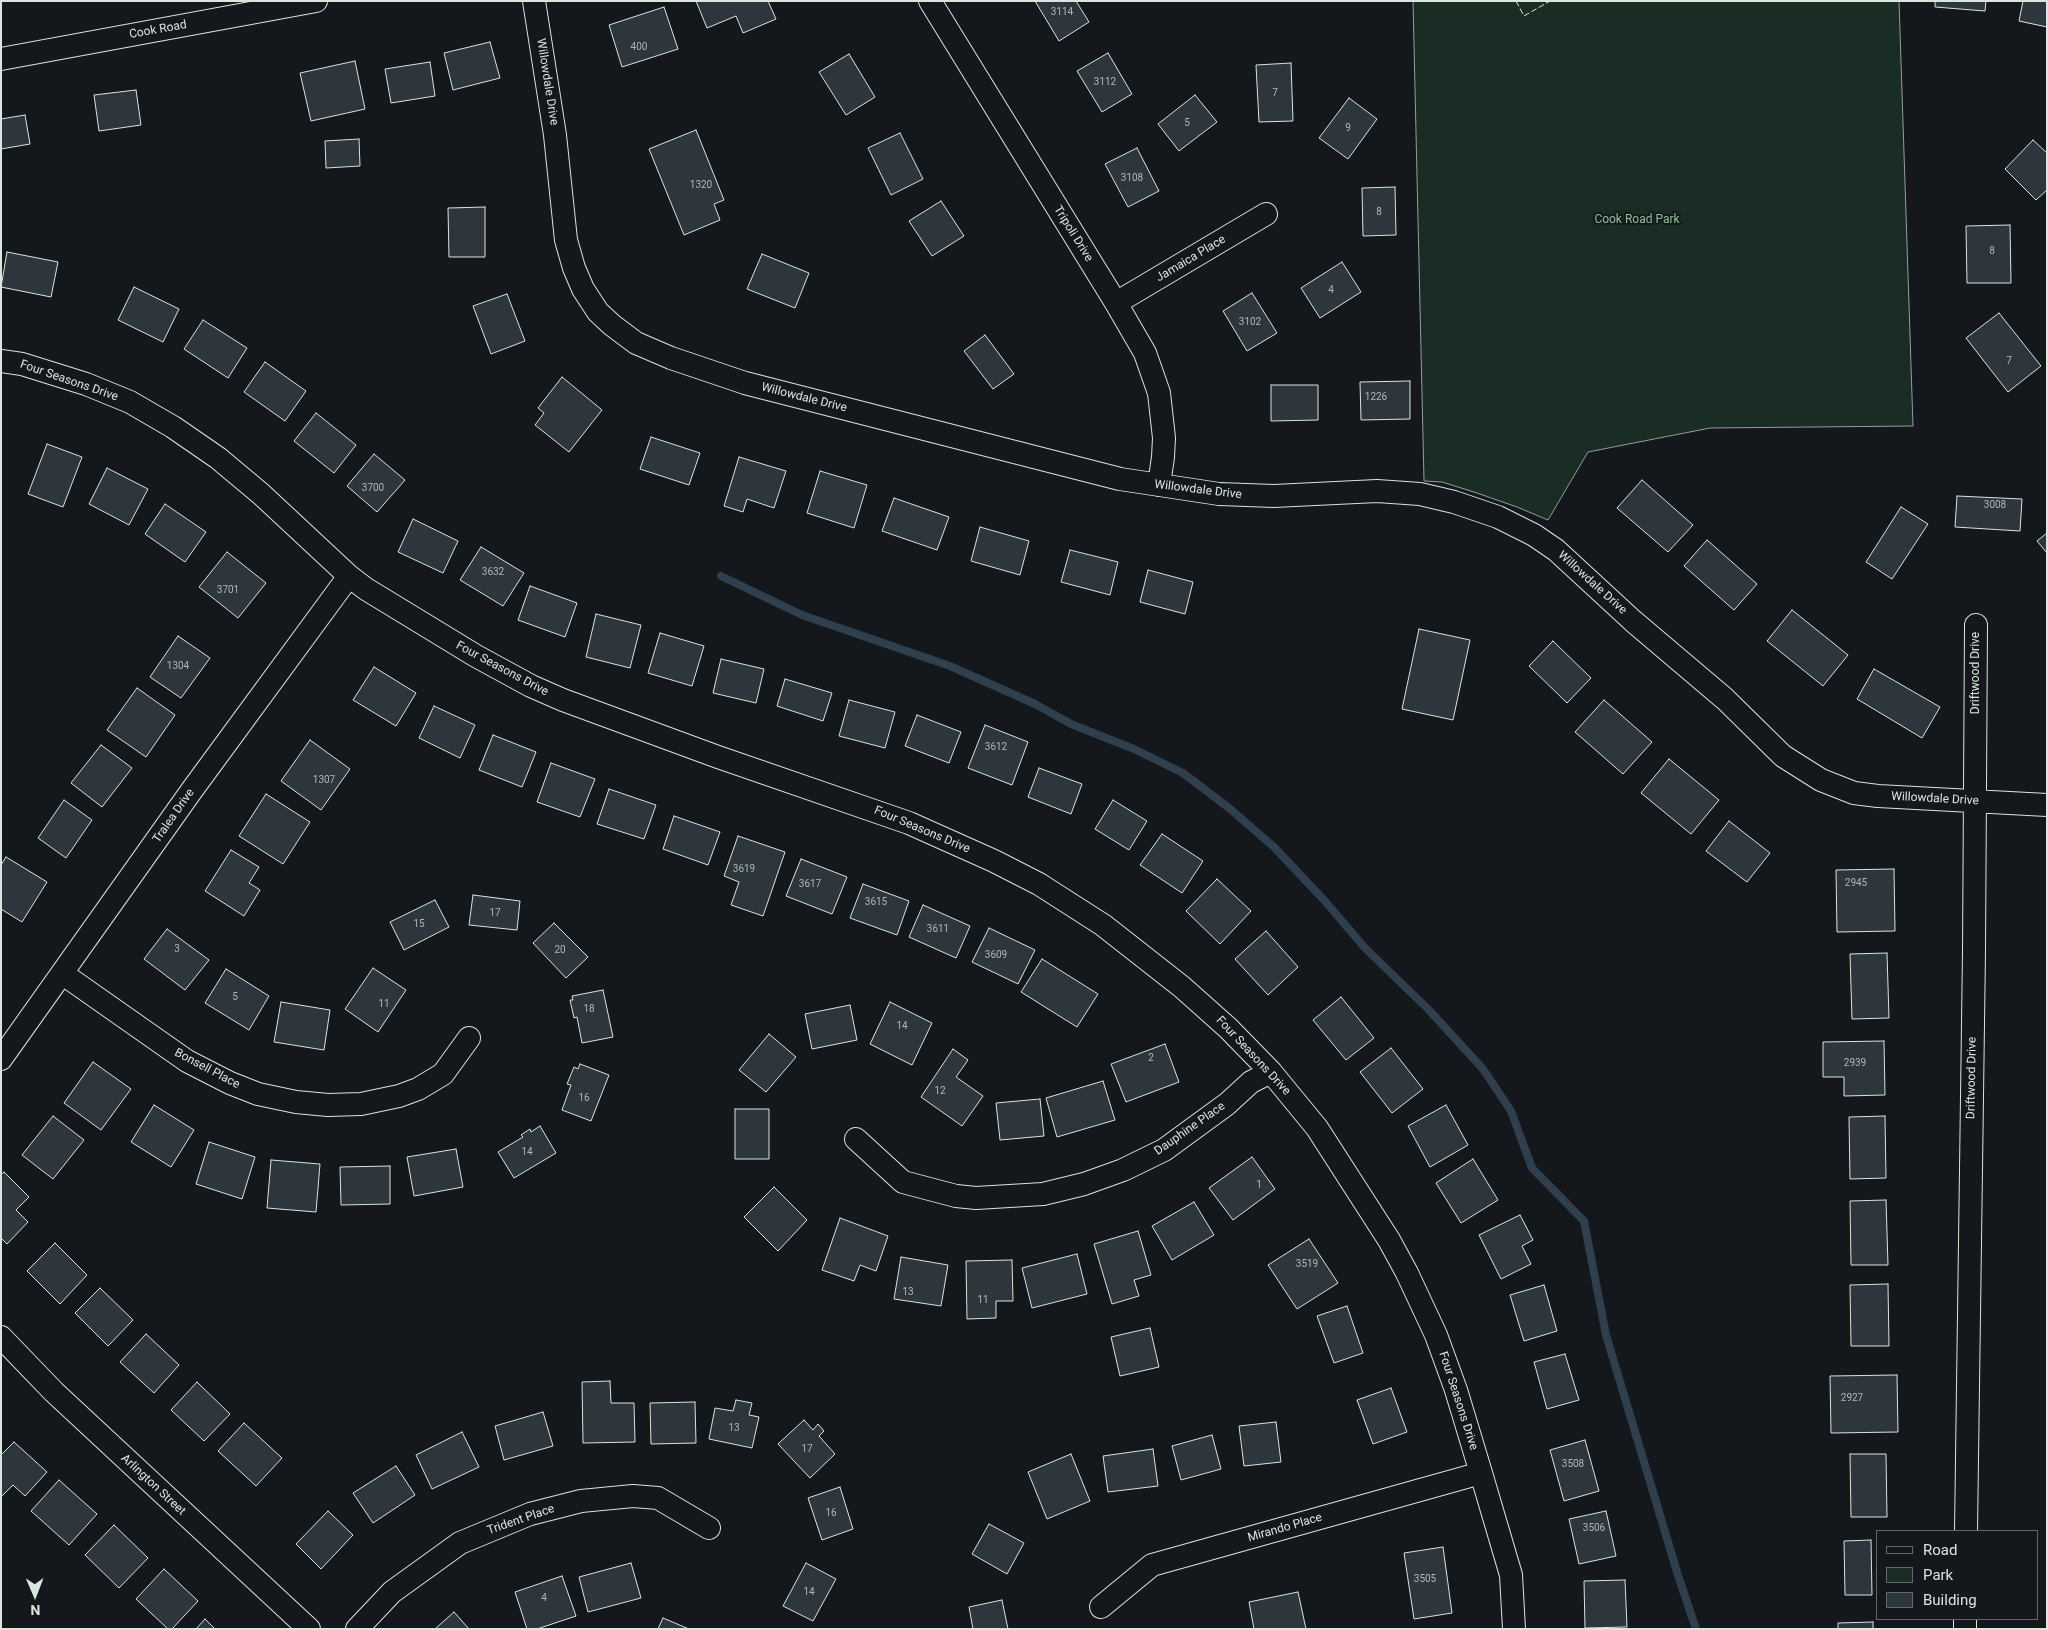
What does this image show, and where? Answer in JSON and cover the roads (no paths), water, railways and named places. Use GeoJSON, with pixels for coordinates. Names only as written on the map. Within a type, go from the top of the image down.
{"type":"FeatureCollection","features":[{"type":"Feature","properties":{"kind":"street","name":"Cook Road"},"geometry":{"type":"LineString","coordinates":[[1,59],[316,1]]}},
{"type":"Feature","properties":{"kind":"street","name":"Willowdale Drive"},"geometry":{"type":"LineString","coordinates":[[534,1],[555,136],[566,240],[574,268],[583,289],[598,312],[636,343],[671,358],[745,383],[1120,479],[1218,494],[1274,496],[1377,491],[1420,494],[1454,502],[1498,518],[1534,535],[1556,550],[1633,621],[1725,699],[1783,756],[1821,780],[1854,793],[1878,796],[2047,805]]}},
{"type":"Feature","properties":{"kind":"street","name":"Tripoli Drive"},"geometry":{"type":"LineString","coordinates":[[930,1],[1116,303],[1145,354],[1159,393],[1164,438],[1159,485]]}},
{"type":"Feature","properties":{"kind":"street","name":"Jamaica Place"},"geometry":{"type":"LineString","coordinates":[[1116,303],[1266,214]]}},
{"type":"Feature","properties":{"kind":"street","name":"Four Seasons Drive"},"geometry":{"type":"LineString","coordinates":[[1,361],[22,364],[86,384],[130,402],[173,427],[218,458],[261,494],[349,576],[392,607],[531,686],[563,700],[718,757],[908,823],[1039,884],[1103,925],[1182,987],[1228,1028],[1271,1072],[1317,1128],[1389,1240],[1407,1273],[1436,1335],[1456,1390],[1481,1473],[1511,1575],[1514,1629]]}},
{"type":"Feature","properties":{"kind":"street","name":"Tralea Drive"},"geometry":{"type":"LineString","coordinates":[[1,1059],[192,790],[349,576]]}},
{"type":"Feature","properties":{"kind":"street","name":"Driftwood Drive"},"geometry":{"type":"LineString","coordinates":[[1966,1530],[1976,624]]}},
{"type":"Feature","properties":{"kind":"street","name":"Bonsell Place"},"geometry":{"type":"LineString","coordinates":[[63,974],[187,1061],[230,1083],[258,1094],[296,1102],[328,1105],[361,1104],[409,1093],[443,1074],[469,1038]]}},
{"type":"Feature","properties":{"kind":"street","name":"Dauphine Place"},"geometry":{"type":"LineString","coordinates":[[856,1139],[903,1182],[956,1196],[976,1198],[1043,1194],[1084,1184],[1123,1170],[1164,1150],[1226,1104],[1251,1082],[1271,1072]]}},
{"type":"Feature","properties":{"kind":"street","name":"Arlington Street"},"geometry":{"type":"LineString","coordinates":[[1,1337],[54,1392],[309,1629]]}},
{"type":"Feature","properties":{"kind":"street","name":"Mirando Place"},"geometry":{"type":"LineString","coordinates":[[1100,1607],[1152,1566],[1481,1473]]}},
{"type":"Feature","properties":{"kind":"street","name":"Trident Place"},"geometry":{"type":"LineString","coordinates":[[356,1629],[392,1592],[460,1543],[530,1514],[581,1501],[633,1496],[649,1497],[658,1498],[710,1528]]}},
{"type":"Feature","properties":{"kind":"waterway"},"geometry":{"type":"LineString","coordinates":[[721,576],[802,615],[950,666],[1035,704],[1071,724],[1134,749],[1183,773],[1229,808],[1274,847],[1324,900],[1365,948],[1429,1010],[1483,1069],[1511,1111],[1532,1168],[1584,1221],[1606,1335],[1696,1629]]}},
{"type":"Feature","properties":{"kind":"park label","name":"Cook Road Park"},"geometry":{"type":"Point","coordinates":[1637,220]}}]}
